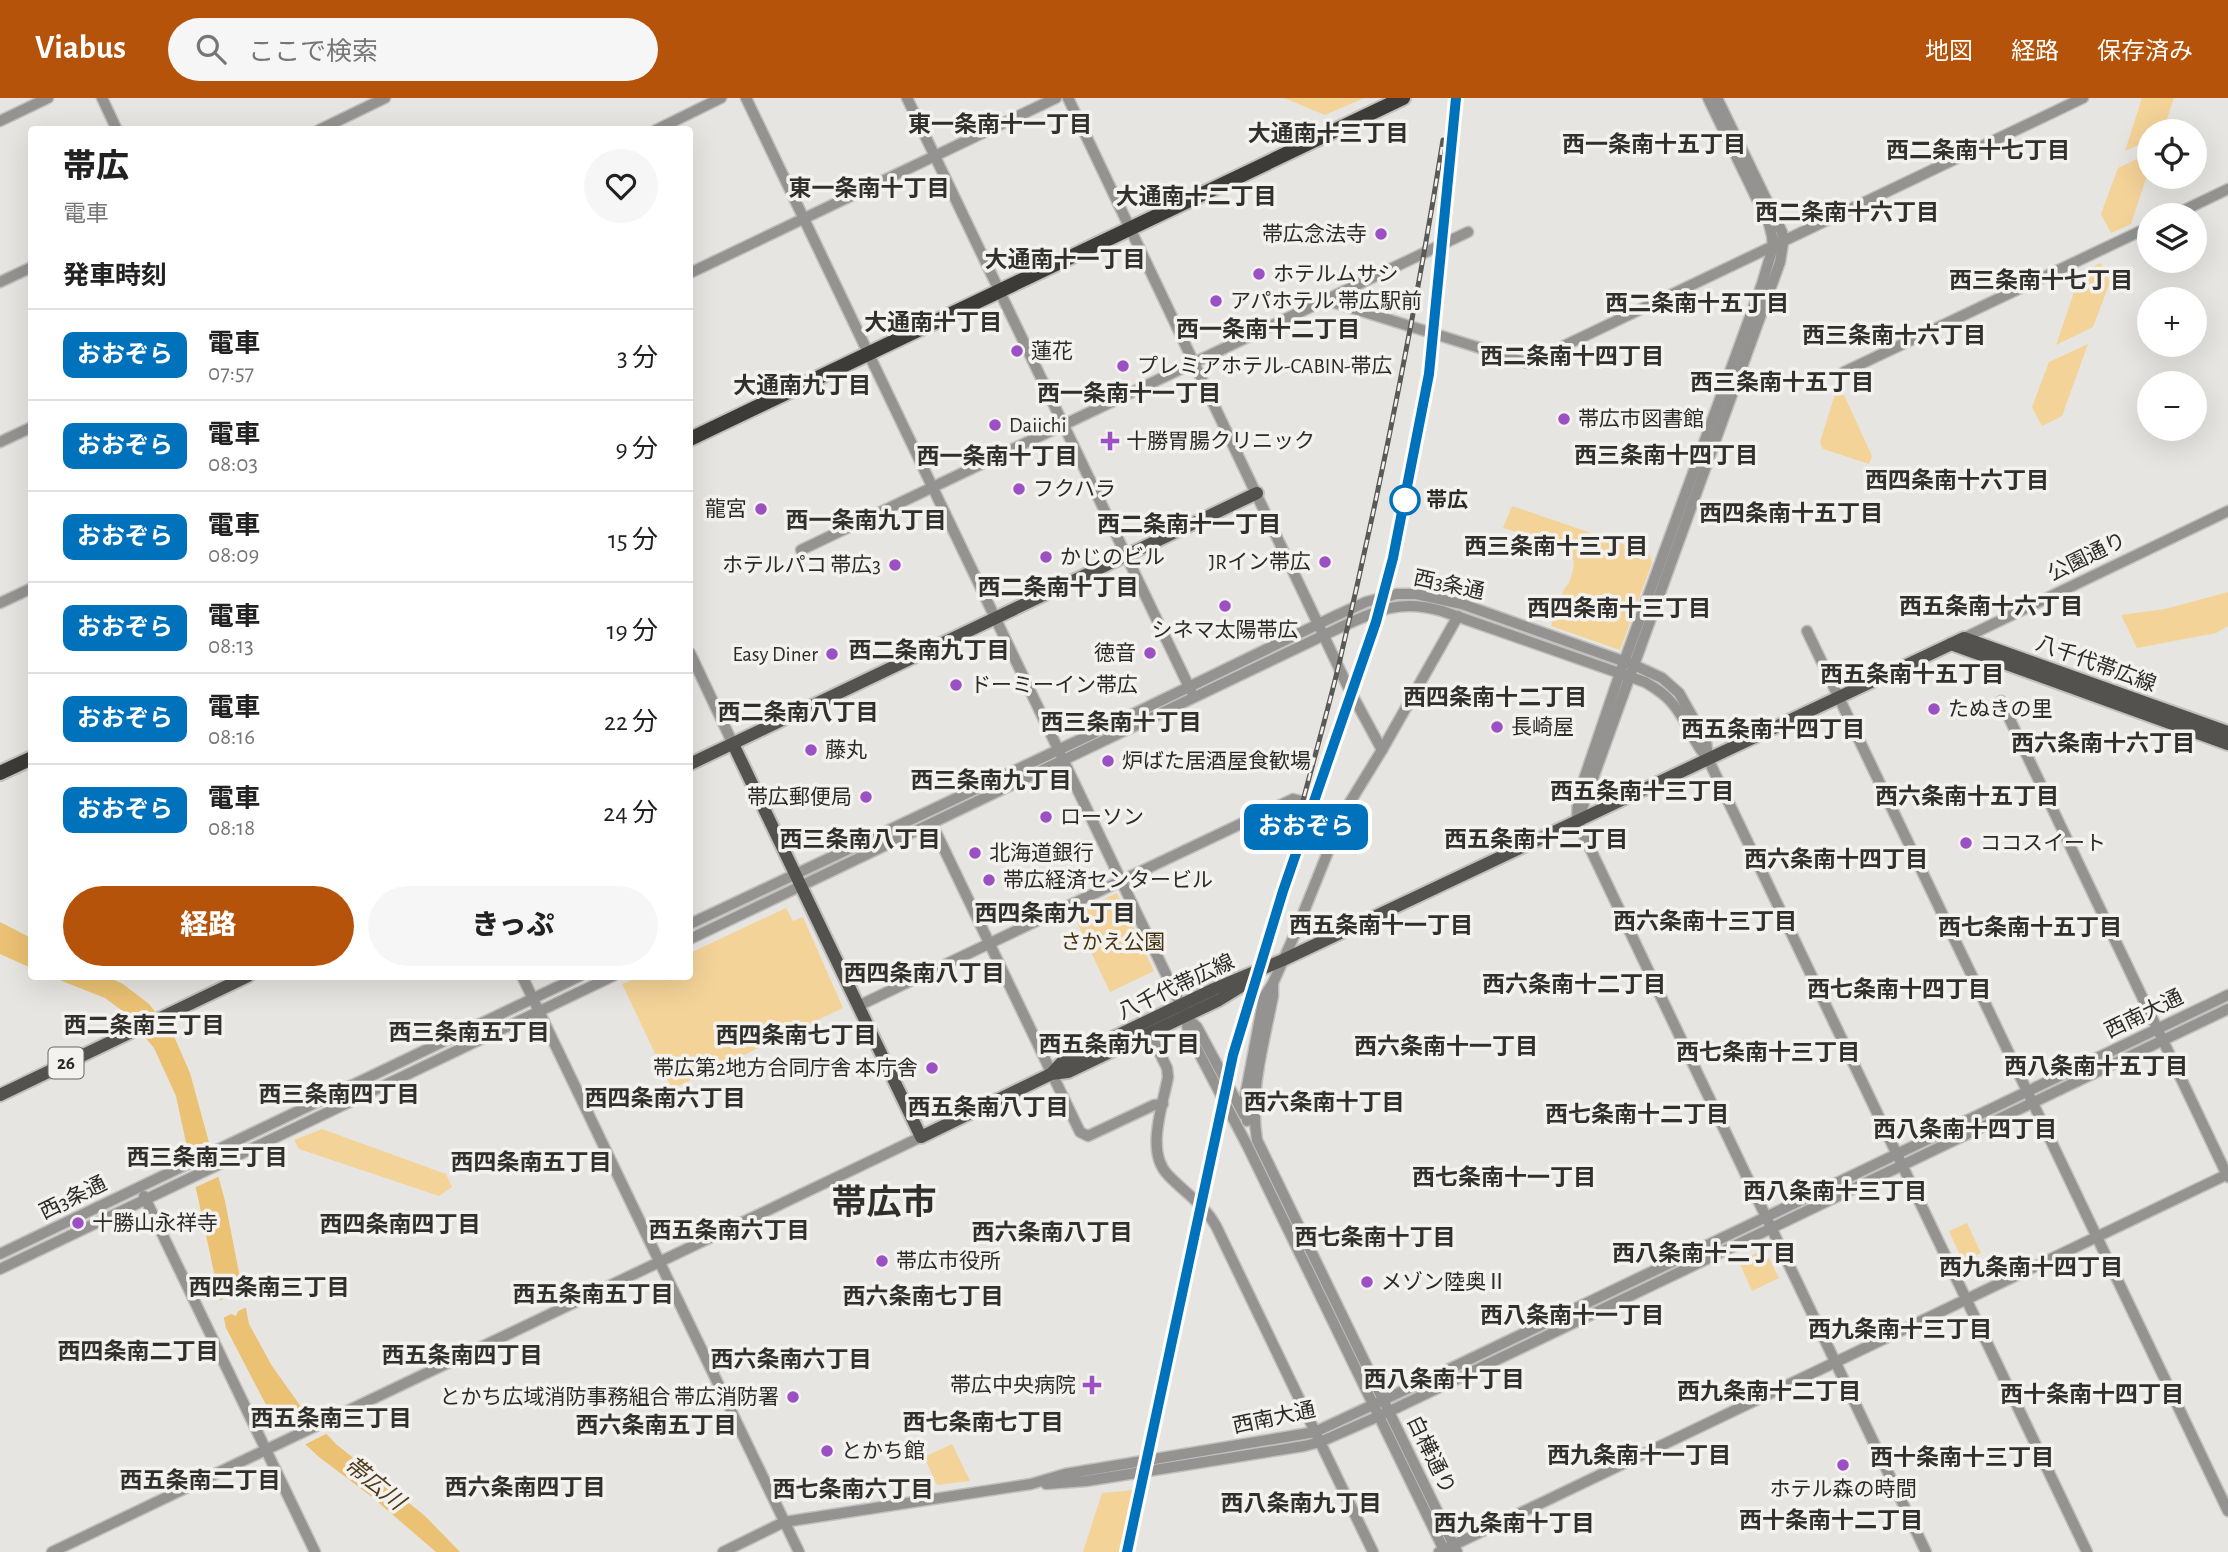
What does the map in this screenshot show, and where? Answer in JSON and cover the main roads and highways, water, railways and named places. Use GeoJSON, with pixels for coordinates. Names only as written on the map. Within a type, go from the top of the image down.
{"type":"FeatureCollection","features":[{"type":"Feature","properties":{"kind":"highway"},"geometry":{"type":"LineString","coordinates":[[693,438],[1403,98]]}},
{"type":"Feature","properties":{"kind":"highway"},"geometry":{"type":"LineString","coordinates":[[0,764],[28,751]]}},
{"type":"Feature","properties":{"kind":"highway"},"geometry":{"type":"LineString","coordinates":[[0,773],[28,760]]}},
{"type":"Feature","properties":{"kind":"main road"},"geometry":{"type":"LineString","coordinates":[[693,763],[1257,493]]}},
{"type":"Feature","properties":{"kind":"main road","name":"八千代帯広線"},"geometry":{"type":"LineString","coordinates":[[1051,1074],[1062,1062],[1183,1011],[1219,1000],[1283,960],[1964,638],[2228,732]]}},
{"type":"Feature","properties":{"kind":"main road","name":"八千代帯広線"},"geometry":{"type":"LineString","coordinates":[[1951,644],[2228,744]]}},
{"type":"Feature","properties":{"kind":"main road","name":"八千代帯広線"},"geometry":{"type":"LineString","coordinates":[[733,744],[921,1137],[1051,1074],[1068,1072],[1150,1033],[1183,1011]]}},
{"type":"Feature","properties":{"kind":"main road","name":"26"},"geometry":{"type":"LineString","coordinates":[[0,1095],[240,980]]}},
{"type":"Feature","properties":{"kind":"water"},"geometry":{"type":"Polygon","coordinates":[[[0,922],[28,936],[28,967],[0,954],[0,922]]]}},
{"type":"Feature","properties":{"kind":"water","name":"帯広川"},"geometry":{"type":"Polygon","coordinates":[[[60,980],[114,980],[123,984],[149,1004],[173,1034],[190,1073],[225,1201],[249,1324],[272,1366],[302,1408],[336,1444],[425,1516],[460,1552],[436,1552],[372,1497],[319,1457],[279,1420],[265,1403],[226,1328],[176,1096],[154,1048],[124,1012],[105,998],[60,980]]]}},
{"type":"Feature","properties":{"kind":"railway"},"geometry":{"type":"LineString","coordinates":[[1127,1552],[1233,1055],[1283,891],[1376,622],[1393,558],[1429,374],[1456,98]]}},
{"type":"Feature","properties":{"kind":"railway"},"geometry":{"type":"LineString","coordinates":[[1296,827],[1334,684],[1369,533],[1409,337],[1443,140]]}},
{"type":"Feature","properties":{"kind":"train","name":"おおぞら"},"geometry":{"type":"LineString","coordinates":[[1127,1552],[1225,1086],[1241,1024],[1283,891],[1376,622],[1393,558],[1429,374],[1456,98]]}},
{"type":"Feature","properties":{"kind":"place","name":"帯広念法寺"},"geometry":{"type":"Point","coordinates":[1381,234]}},
{"type":"Feature","properties":{"kind":"place","name":"ホテルムサシ"},"geometry":{"type":"Point","coordinates":[1259,274]}},
{"type":"Feature","properties":{"kind":"place","name":"アパホテル 帯広駅前"},"geometry":{"type":"Point","coordinates":[1216,301]}},
{"type":"Feature","properties":{"kind":"place","name":"蓮花"},"geometry":{"type":"Point","coordinates":[1017,351]}},
{"type":"Feature","properties":{"kind":"place","name":"プレミアホテル-CABIN-帯広"},"geometry":{"type":"Point","coordinates":[1123,366]}},
{"type":"Feature","properties":{"kind":"place","name":"帯広市図書館"},"geometry":{"type":"Point","coordinates":[1564,419]}},
{"type":"Feature","properties":{"kind":"place","name":"Daiichi"},"geometry":{"type":"Point","coordinates":[995,425]}},
{"type":"Feature","properties":{"kind":"place","name":"十勝胃腸クリニック"},"geometry":{"type":"Point","coordinates":[1110,441]}},
{"type":"Feature","properties":{"kind":"place","name":"フクハラ"},"geometry":{"type":"Point","coordinates":[1019,489]}},
{"type":"Feature","properties":{"kind":"place","name":"帯広"},"geometry":{"type":"Point","coordinates":[1405,500]}},
{"type":"Feature","properties":{"kind":"place","name":"龍宮"},"geometry":{"type":"Point","coordinates":[761,509]}},
{"type":"Feature","properties":{"kind":"place","name":"かじのビル"},"geometry":{"type":"Point","coordinates":[1046,557]}},
{"type":"Feature","properties":{"kind":"place","name":"JRイン帯広"},"geometry":{"type":"Point","coordinates":[1325,562]}},
{"type":"Feature","properties":{"kind":"place","name":"ホテルパコ 帯広3"},"geometry":{"type":"Point","coordinates":[895,565]}},
{"type":"Feature","properties":{"kind":"place","name":"シネマ太陽帯広"},"geometry":{"type":"Point","coordinates":[1225,606]}},
{"type":"Feature","properties":{"kind":"place","name":"徳音"},"geometry":{"type":"Point","coordinates":[1150,653]}},
{"type":"Feature","properties":{"kind":"place","name":"Easy Diner"},"geometry":{"type":"Point","coordinates":[832,654]}},
{"type":"Feature","properties":{"kind":"place","name":"ドーミーイン帯広"},"geometry":{"type":"Point","coordinates":[956,685]}},
{"type":"Feature","properties":{"kind":"place","name":"たぬきの里"},"geometry":{"type":"Point","coordinates":[1934,709]}},
{"type":"Feature","properties":{"kind":"place","name":"長崎屋"},"geometry":{"type":"Point","coordinates":[1497,727]}},
{"type":"Feature","properties":{"kind":"place","name":"藤丸"},"geometry":{"type":"Point","coordinates":[811,750]}},
{"type":"Feature","properties":{"kind":"place","name":"炉ばた居酒屋食歓場"},"geometry":{"type":"Point","coordinates":[1108,761]}},
{"type":"Feature","properties":{"kind":"place","name":"帯広郵便局"},"geometry":{"type":"Point","coordinates":[866,797]}},
{"type":"Feature","properties":{"kind":"place","name":"ローソン"},"geometry":{"type":"Point","coordinates":[1046,817]}},
{"type":"Feature","properties":{"kind":"place","name":"ココスイート"},"geometry":{"type":"Point","coordinates":[1966,843]}},
{"type":"Feature","properties":{"kind":"place","name":"北海道銀行"},"geometry":{"type":"Point","coordinates":[975,853]}},
{"type":"Feature","properties":{"kind":"place","name":"帯広経済センタービル"},"geometry":{"type":"Point","coordinates":[989,880]}},
{"type":"Feature","properties":{"kind":"place","name":"帯広第2地方合同庁舎 本庁舎"},"geometry":{"type":"Point","coordinates":[932,1068]}},
{"type":"Feature","properties":{"kind":"place","name":"十勝山永祥寺"},"geometry":{"type":"Point","coordinates":[78,1223]}},
{"type":"Feature","properties":{"kind":"place","name":"帯広市役所"},"geometry":{"type":"Point","coordinates":[882,1261]}},
{"type":"Feature","properties":{"kind":"place","name":"メゾン陸奥Ⅱ"},"geometry":{"type":"Point","coordinates":[1367,1282]}},
{"type":"Feature","properties":{"kind":"place","name":"帯広中央病院"},"geometry":{"type":"Point","coordinates":[1092,1385]}},
{"type":"Feature","properties":{"kind":"place","name":"とかち広域消防事務組合 帯広消防署"},"geometry":{"type":"Point","coordinates":[793,1397]}},
{"type":"Feature","properties":{"kind":"place","name":"とかち館"},"geometry":{"type":"Point","coordinates":[827,1451]}},
{"type":"Feature","properties":{"kind":"place","name":"ホテル森の時間"},"geometry":{"type":"Point","coordinates":[1843,1465]}},
{"type":"Feature","properties":{"kind":"district","name":"東一条南十一丁目"},"geometry":{"type":"Point","coordinates":[1000,125]}},
{"type":"Feature","properties":{"kind":"district","name":"大通南十三丁目"},"geometry":{"type":"Point","coordinates":[1328,134]}},
{"type":"Feature","properties":{"kind":"district","name":"西一条南十五丁目"},"geometry":{"type":"Point","coordinates":[1654,145]}},
{"type":"Feature","properties":{"kind":"district","name":"西二条南十七丁目"},"geometry":{"type":"Point","coordinates":[1978,151]}},
{"type":"Feature","properties":{"kind":"district","name":"東一条南十丁目"},"geometry":{"type":"Point","coordinates":[869,189]}},
{"type":"Feature","properties":{"kind":"district","name":"大通南十二丁目"},"geometry":{"type":"Point","coordinates":[1196,197]}},
{"type":"Feature","properties":{"kind":"district","name":"西二条南十六丁目"},"geometry":{"type":"Point","coordinates":[1847,213]}},
{"type":"Feature","properties":{"kind":"district","name":"大通南十一丁目"},"geometry":{"type":"Point","coordinates":[1065,260]}},
{"type":"Feature","properties":{"kind":"district","name":"西三条南十七丁目"},"geometry":{"type":"Point","coordinates":[2041,281]}},
{"type":"Feature","properties":{"kind":"district","name":"西二条南十五丁目"},"geometry":{"type":"Point","coordinates":[1697,304]}},
{"type":"Feature","properties":{"kind":"district","name":"大通南十丁目"},"geometry":{"type":"Point","coordinates":[933,323]}},
{"type":"Feature","properties":{"kind":"district","name":"西一条南十二丁目"},"geometry":{"type":"Point","coordinates":[1268,330]}},
{"type":"Feature","properties":{"kind":"district","name":"西三条南十六丁目"},"geometry":{"type":"Point","coordinates":[1894,336]}},
{"type":"Feature","properties":{"kind":"district","name":"西二条南十四丁目"},"geometry":{"type":"Point","coordinates":[1572,357]}},
{"type":"Feature","properties":{"kind":"district","name":"西三条南十五丁目"},"geometry":{"type":"Point","coordinates":[1782,383]}},
{"type":"Feature","properties":{"kind":"district","name":"大通南九丁目"},"geometry":{"type":"Point","coordinates":[802,386]}},
{"type":"Feature","properties":{"kind":"district","name":"西一条南十一丁目"},"geometry":{"type":"Point","coordinates":[1129,394]}},
{"type":"Feature","properties":{"kind":"district","name":"西三条南十四丁目"},"geometry":{"type":"Point","coordinates":[1666,456]}},
{"type":"Feature","properties":{"kind":"district","name":"西一条南十丁目"},"geometry":{"type":"Point","coordinates":[997,457]}},
{"type":"Feature","properties":{"kind":"district","name":"西四条南十六丁目"},"geometry":{"type":"Point","coordinates":[1957,481]}},
{"type":"Feature","properties":{"kind":"district","name":"西四条南十五丁目"},"geometry":{"type":"Point","coordinates":[1791,514]}},
{"type":"Feature","properties":{"kind":"district","name":"西一条南九丁目"},"geometry":{"type":"Point","coordinates":[866,521]}},
{"type":"Feature","properties":{"kind":"district","name":"西二条南十一丁目"},"geometry":{"type":"Point","coordinates":[1189,525]}},
{"type":"Feature","properties":{"kind":"district","name":"西三条南十三丁目"},"geometry":{"type":"Point","coordinates":[1556,547]}},
{"type":"Feature","properties":{"kind":"district","name":"西二条南十丁目"},"geometry":{"type":"Point","coordinates":[1058,588]}},
{"type":"Feature","properties":{"kind":"district","name":"西五条南十六丁目"},"geometry":{"type":"Point","coordinates":[1991,607]}},
{"type":"Feature","properties":{"kind":"district","name":"西四条南十三丁目"},"geometry":{"type":"Point","coordinates":[1619,609]}},
{"type":"Feature","properties":{"kind":"district","name":"西二条南九丁目"},"geometry":{"type":"Point","coordinates":[929,651]}},
{"type":"Feature","properties":{"kind":"district","name":"西五条南十五丁目"},"geometry":{"type":"Point","coordinates":[1912,675]}},
{"type":"Feature","properties":{"kind":"district","name":"西四条南十二丁目"},"geometry":{"type":"Point","coordinates":[1495,698]}},
{"type":"Feature","properties":{"kind":"district","name":"西二条南八丁目"},"geometry":{"type":"Point","coordinates":[798,713]}},
{"type":"Feature","properties":{"kind":"district","name":"西三条南十丁目"},"geometry":{"type":"Point","coordinates":[1121,723]}},
{"type":"Feature","properties":{"kind":"district","name":"西五条南十四丁目"},"geometry":{"type":"Point","coordinates":[1773,730]}},
{"type":"Feature","properties":{"kind":"district","name":"西六条南十六丁目"},"geometry":{"type":"Point","coordinates":[2103,744]}},
{"type":"Feature","properties":{"kind":"district","name":"西三条南九丁目"},"geometry":{"type":"Point","coordinates":[991,781]}},
{"type":"Feature","properties":{"kind":"district","name":"西五条南十三丁目"},"geometry":{"type":"Point","coordinates":[1642,792]}},
{"type":"Feature","properties":{"kind":"district","name":"西六条南十五丁目"},"geometry":{"type":"Point","coordinates":[1967,797]}},
{"type":"Feature","properties":{"kind":"district","name":"西三条南八丁目"},"geometry":{"type":"Point","coordinates":[860,840]}},
{"type":"Feature","properties":{"kind":"district","name":"西五条南十二丁目"},"geometry":{"type":"Point","coordinates":[1536,840]}},
{"type":"Feature","properties":{"kind":"district","name":"西六条南十四丁目"},"geometry":{"type":"Point","coordinates":[1836,860]}},
{"type":"Feature","properties":{"kind":"district","name":"西四条南九丁目"},"geometry":{"type":"Point","coordinates":[1055,914]}},
{"type":"Feature","properties":{"kind":"district","name":"西六条南十三丁目"},"geometry":{"type":"Point","coordinates":[1705,922]}},
{"type":"Feature","properties":{"kind":"district","name":"西五条南十一丁目"},"geometry":{"type":"Point","coordinates":[1381,926]}},
{"type":"Feature","properties":{"kind":"district","name":"西七条南十五丁目"},"geometry":{"type":"Point","coordinates":[2030,928]}},
{"type":"Feature","properties":{"kind":"district","name":"西四条南八丁目"},"geometry":{"type":"Point","coordinates":[924,974]}},
{"type":"Feature","properties":{"kind":"district","name":"西六条南十二丁目"},"geometry":{"type":"Point","coordinates":[1574,985]}},
{"type":"Feature","properties":{"kind":"district","name":"西七条南十四丁目"},"geometry":{"type":"Point","coordinates":[1899,990]}},
{"type":"Feature","properties":{"kind":"district","name":"西二条南三丁目"},"geometry":{"type":"Point","coordinates":[144,1026]}},
{"type":"Feature","properties":{"kind":"district","name":"西三条南五丁目"},"geometry":{"type":"Point","coordinates":[469,1033]}},
{"type":"Feature","properties":{"kind":"district","name":"西四条南七丁目"},"geometry":{"type":"Point","coordinates":[796,1036]}},
{"type":"Feature","properties":{"kind":"district","name":"西五条南九丁目"},"geometry":{"type":"Point","coordinates":[1119,1045]}},
{"type":"Feature","properties":{"kind":"district","name":"西六条南十一丁目"},"geometry":{"type":"Point","coordinates":[1446,1047]}},
{"type":"Feature","properties":{"kind":"district","name":"西七条南十三丁目"},"geometry":{"type":"Point","coordinates":[1768,1053]}},
{"type":"Feature","properties":{"kind":"district","name":"西八条南十五丁目"},"geometry":{"type":"Point","coordinates":[2096,1067]}},
{"type":"Feature","properties":{"kind":"district","name":"西三条南四丁目"},"geometry":{"type":"Point","coordinates":[339,1095]}},
{"type":"Feature","properties":{"kind":"district","name":"西四条南六丁目"},"geometry":{"type":"Point","coordinates":[665,1099]}},
{"type":"Feature","properties":{"kind":"district","name":"西六条南十丁目"},"geometry":{"type":"Point","coordinates":[1324,1103]}},
{"type":"Feature","properties":{"kind":"district","name":"西五条南八丁目"},"geometry":{"type":"Point","coordinates":[988,1108]}},
{"type":"Feature","properties":{"kind":"district","name":"西七条南十二丁目"},"geometry":{"type":"Point","coordinates":[1637,1115]}},
{"type":"Feature","properties":{"kind":"district","name":"西八条南十四丁目"},"geometry":{"type":"Point","coordinates":[1965,1130]}},
{"type":"Feature","properties":{"kind":"district","name":"西三条南三丁目"},"geometry":{"type":"Point","coordinates":[207,1158]}},
{"type":"Feature","properties":{"kind":"district","name":"西四条南五丁目"},"geometry":{"type":"Point","coordinates":[531,1163]}},
{"type":"Feature","properties":{"kind":"district","name":"西七条南十一丁目"},"geometry":{"type":"Point","coordinates":[1504,1178]}},
{"type":"Feature","properties":{"kind":"district","name":"西八条南十三丁目"},"geometry":{"type":"Point","coordinates":[1835,1192]}},
{"type":"Feature","properties":{"kind":"district","name":"帯広市"},"geometry":{"type":"Point","coordinates":[884,1203]}},
{"type":"Feature","properties":{"kind":"district","name":"西四条南四丁目"},"geometry":{"type":"Point","coordinates":[400,1225]}},
{"type":"Feature","properties":{"kind":"district","name":"西五条南六丁目"},"geometry":{"type":"Point","coordinates":[729,1231]}},
{"type":"Feature","properties":{"kind":"district","name":"西六条南八丁目"},"geometry":{"type":"Point","coordinates":[1052,1233]}},
{"type":"Feature","properties":{"kind":"district","name":"西七条南十丁目"},"geometry":{"type":"Point","coordinates":[1375,1238]}},
{"type":"Feature","properties":{"kind":"district","name":"西八条南十二丁目"},"geometry":{"type":"Point","coordinates":[1704,1254]}},
{"type":"Feature","properties":{"kind":"district","name":"西九条南十四丁目"},"geometry":{"type":"Point","coordinates":[2031,1268]}},
{"type":"Feature","properties":{"kind":"district","name":"西四条南三丁目"},"geometry":{"type":"Point","coordinates":[269,1288]}},
{"type":"Feature","properties":{"kind":"district","name":"西五条南五丁目"},"geometry":{"type":"Point","coordinates":[593,1295]}},
{"type":"Feature","properties":{"kind":"district","name":"西六条南七丁目"},"geometry":{"type":"Point","coordinates":[923,1297]}},
{"type":"Feature","properties":{"kind":"district","name":"西八条南十一丁目"},"geometry":{"type":"Point","coordinates":[1572,1316]}},
{"type":"Feature","properties":{"kind":"district","name":"西九条南十三丁目"},"geometry":{"type":"Point","coordinates":[1900,1330]}},
{"type":"Feature","properties":{"kind":"district","name":"西四条南二丁目"},"geometry":{"type":"Point","coordinates":[138,1352]}},
{"type":"Feature","properties":{"kind":"district","name":"西五条南四丁目"},"geometry":{"type":"Point","coordinates":[462,1356]}},
{"type":"Feature","properties":{"kind":"district","name":"西六条南六丁目"},"geometry":{"type":"Point","coordinates":[791,1360]}},
{"type":"Feature","properties":{"kind":"district","name":"西八条南十丁目"},"geometry":{"type":"Point","coordinates":[1444,1380]}},
{"type":"Feature","properties":{"kind":"district","name":"西九条南十二丁目"},"geometry":{"type":"Point","coordinates":[1769,1392]}},
{"type":"Feature","properties":{"kind":"district","name":"西十条南十四丁目"},"geometry":{"type":"Point","coordinates":[2092,1395]}},
{"type":"Feature","properties":{"kind":"district","name":"西五条南三丁目"},"geometry":{"type":"Point","coordinates":[331,1419]}},
{"type":"Feature","properties":{"kind":"district","name":"西七条南七丁目"},"geometry":{"type":"Point","coordinates":[983,1423]}},
{"type":"Feature","properties":{"kind":"district","name":"西六条南五丁目"},"geometry":{"type":"Point","coordinates":[656,1426]}},
{"type":"Feature","properties":{"kind":"district","name":"西九条南十一丁目"},"geometry":{"type":"Point","coordinates":[1639,1456]}},
{"type":"Feature","properties":{"kind":"district","name":"西十条南十三丁目"},"geometry":{"type":"Point","coordinates":[1962,1458]}},
{"type":"Feature","properties":{"kind":"district","name":"西五条南二丁目"},"geometry":{"type":"Point","coordinates":[200,1481]}},
{"type":"Feature","properties":{"kind":"district","name":"西六条南四丁目"},"geometry":{"type":"Point","coordinates":[525,1488]}},
{"type":"Feature","properties":{"kind":"district","name":"西七条南六丁目"},"geometry":{"type":"Point","coordinates":[853,1490]}},
{"type":"Feature","properties":{"kind":"district","name":"西八条南九丁目"},"geometry":{"type":"Point","coordinates":[1301,1504]}},
{"type":"Feature","properties":{"kind":"district","name":"西十条南十二丁目"},"geometry":{"type":"Point","coordinates":[1831,1521]}},
{"type":"Feature","properties":{"kind":"district","name":"西九条南十丁目"},"geometry":{"type":"Point","coordinates":[1514,1524]}},
{"type":"Feature","properties":{"kind":"park label","name":"さかえ公園"},"geometry":{"type":"Point","coordinates":[1113,942]}}]}
